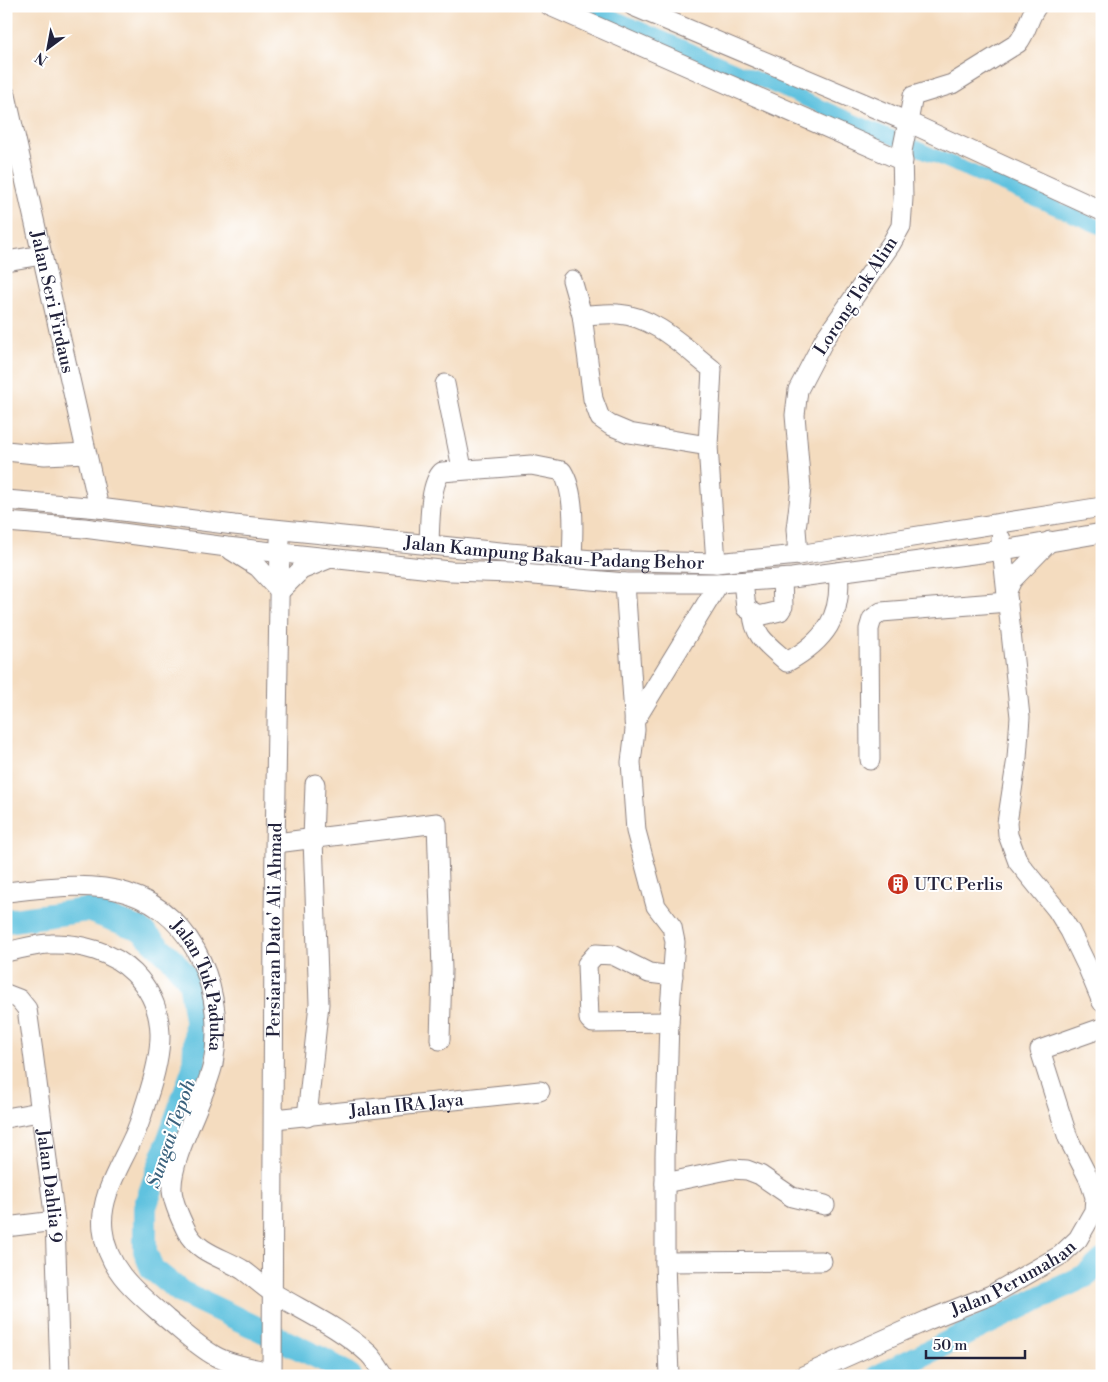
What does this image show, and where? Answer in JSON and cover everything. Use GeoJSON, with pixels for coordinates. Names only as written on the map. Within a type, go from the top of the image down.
{"type":"FeatureCollection","features":[{"type":"Feature","properties":{"kind":"street"},"geometry":{"type":"LineString","coordinates":[[550,6],[905,142],[1102,211]]}},
{"type":"Feature","properties":{"kind":"street"},"geometry":{"type":"LineString","coordinates":[[633,6],[905,142]]}},
{"type":"Feature","properties":{"kind":"street","name":"Lorong Tok Alim"},"geometry":{"type":"LineString","coordinates":[[798,555],[796,529],[802,488],[795,415],[798,390],[824,340],[891,244],[901,226],[905,142],[913,96],[952,84],[1012,47],[1024,36],[1026,24],[1037,6]]}},
{"type":"Feature","properties":{"kind":"street","name":"Jalan Seri Firdaus"},"geometry":{"type":"LineString","coordinates":[[6,95],[99,508]]}},
{"type":"Feature","properties":{"kind":"street"},"geometry":{"type":"LineString","coordinates":[[6,261],[42,255]]}},
{"type":"Feature","properties":{"kind":"street"},"geometry":{"type":"LineString","coordinates":[[572,280],[582,315],[593,399],[600,418],[610,425],[629,433],[708,446]]}},
{"type":"Feature","properties":{"kind":"street"},"geometry":{"type":"LineString","coordinates":[[582,315],[619,314],[642,320],[664,332],[712,369],[708,446],[716,563]]}},
{"type":"Feature","properties":{"kind":"street"},"geometry":{"type":"LineString","coordinates":[[446,384],[462,468]]}},
{"type":"Feature","properties":{"kind":"street"},"geometry":{"type":"LineString","coordinates":[[6,451],[45,455],[86,453]]}},
{"type":"Feature","properties":{"kind":"street"},"geometry":{"type":"LineString","coordinates":[[429,544],[432,502],[437,476],[442,472],[462,468],[531,465],[562,471],[568,480],[573,523],[572,558]]}},
{"type":"Feature","properties":{"kind":"street","name":"Jalan Kampung Bakau-Padang Behor"},"geometry":{"type":"LineString","coordinates":[[6,500],[99,508],[500,552],[572,558],[716,563],[798,555],[1102,507]]}},
{"type":"Feature","properties":{"kind":"street","name":"Jalan Kampung Bakau-Padang Behor"},"geometry":{"type":"LineString","coordinates":[[6,522],[84,528],[227,547],[450,571],[515,573],[625,583],[719,583],[782,579],[1003,550],[1102,533]]}},
{"type":"Feature","properties":{"kind":"street"},"geometry":{"type":"LineString","coordinates":[[999,523],[1020,717],[1017,758],[1007,823],[1008,835],[1018,862],[1057,910],[1070,931],[1102,1002]]}},
{"type":"Feature","properties":{"kind":"street","name":"Persiaran Dato' Ali Ahmad"},"geometry":{"type":"LineString","coordinates":[[273,1368],[272,1299],[280,529]]}},
{"type":"Feature","properties":{"kind":"street"},"geometry":{"type":"LineString","coordinates":[[1008,597],[1012,580],[1050,541]]}},
{"type":"Feature","properties":{"kind":"street"},"geometry":{"type":"LineString","coordinates":[[227,547],[258,567],[280,591],[301,570],[332,557]]}},
{"type":"Feature","properties":{"kind":"street"},"geometry":{"type":"LineString","coordinates":[[753,613],[754,626],[760,638],[787,662],[829,629],[836,611],[840,588],[838,572]]}},
{"type":"Feature","properties":{"kind":"street"},"geometry":{"type":"LineString","coordinates":[[743,582],[746,608],[759,616],[780,611],[783,606],[782,579]]}},
{"type":"Feature","properties":{"kind":"street"},"geometry":{"type":"LineString","coordinates":[[625,583],[634,722],[631,762],[636,831],[656,906],[672,927],[676,942],[669,1022],[664,1183],[669,1376]]}},
{"type":"Feature","properties":{"kind":"street"},"geometry":{"type":"LineString","coordinates":[[634,722],[719,583]]}},
{"type":"Feature","properties":{"kind":"street"},"geometry":{"type":"LineString","coordinates":[[870,760],[870,629],[872,619],[881,612],[1008,597]]}},
{"type":"Feature","properties":{"kind":"street"},"geometry":{"type":"LineString","coordinates":[[307,1117],[319,1004],[313,839],[314,784]]}},
{"type":"Feature","properties":{"kind":"street"},"geometry":{"type":"LineString","coordinates":[[276,843],[437,823],[442,970],[440,1040]]}},
{"type":"Feature","properties":{"kind":"street","name":"Jalan Tuk Paduka"},"geometry":{"type":"LineString","coordinates":[[6,892],[52,887],[82,887],[127,893],[152,904],[168,917],[193,944],[213,989],[217,1012],[216,1035],[213,1063],[207,1086],[176,1163],[172,1191],[182,1222],[195,1244],[243,1270],[272,1299]]}},
{"type":"Feature","properties":{"kind":"street"},"geometry":{"type":"LineString","coordinates":[[6,952],[50,944],[83,947],[122,962],[145,985],[154,1003],[160,1025],[159,1062],[135,1136],[117,1171],[102,1217],[103,1232],[111,1261],[122,1278],[147,1302],[214,1356],[273,1368]]}},
{"type":"Feature","properties":{"kind":"street"},"geometry":{"type":"LineString","coordinates":[[669,1022],[593,1023],[589,1020],[587,964],[596,954],[613,955],[650,973],[673,976]]}},
{"type":"Feature","properties":{"kind":"street","name":"Jalan Dahlia 9"},"geometry":{"type":"LineString","coordinates":[[13,996],[26,1009],[55,1221],[60,1376]]}},
{"type":"Feature","properties":{"kind":"street","name":"Jalan Perumahan"},"geometry":{"type":"LineString","coordinates":[[803,1376],[928,1320],[990,1295],[1061,1255],[1078,1239],[1094,1211],[1095,1197],[1090,1179],[1068,1138],[1040,1050],[1102,1028]]}},
{"type":"Feature","properties":{"kind":"street","name":"Jalan IRA Jaya"},"geometry":{"type":"LineString","coordinates":[[274,1119],[540,1092]]}},
{"type":"Feature","properties":{"kind":"street"},"geometry":{"type":"LineString","coordinates":[[6,1118],[39,1112]]}},
{"type":"Feature","properties":{"kind":"street"},"geometry":{"type":"LineString","coordinates":[[664,1183],[732,1169],[747,1170],[760,1174],[778,1190],[792,1197],[825,1205]]}},
{"type":"Feature","properties":{"kind":"street"},"geometry":{"type":"LineString","coordinates":[[6,1227],[55,1221]]}},
{"type":"Feature","properties":{"kind":"street"},"geometry":{"type":"LineString","coordinates":[[665,1262],[822,1260]]}},
{"type":"Feature","properties":{"kind":"street"},"geometry":{"type":"LineString","coordinates":[[272,1299],[334,1328],[370,1355],[384,1376]]}},
{"type":"Feature","properties":{"kind":"waterway"},"geometry":{"type":"LineString","coordinates":[[588,6],[1102,228]]}},
{"type":"Feature","properties":{"kind":"waterway","name":"Sungai Tepoh"},"geometry":{"type":"LineString","coordinates":[[6,921],[87,910],[140,929],[173,960],[190,981],[196,1020],[194,1068],[145,1207],[145,1251],[152,1269],[181,1292],[324,1360],[350,1376]]}},
{"type":"Feature","properties":{"kind":"waterway","name":"Sungai Tepoh"},"geometry":{"type":"LineString","coordinates":[[879,1376],[1087,1275],[1102,1261]]}},
{"type":"Feature","properties":{"kind":"place","name":"UTC Perlis"},"geometry":{"type":"Point","coordinates":[898,884]}}]}
